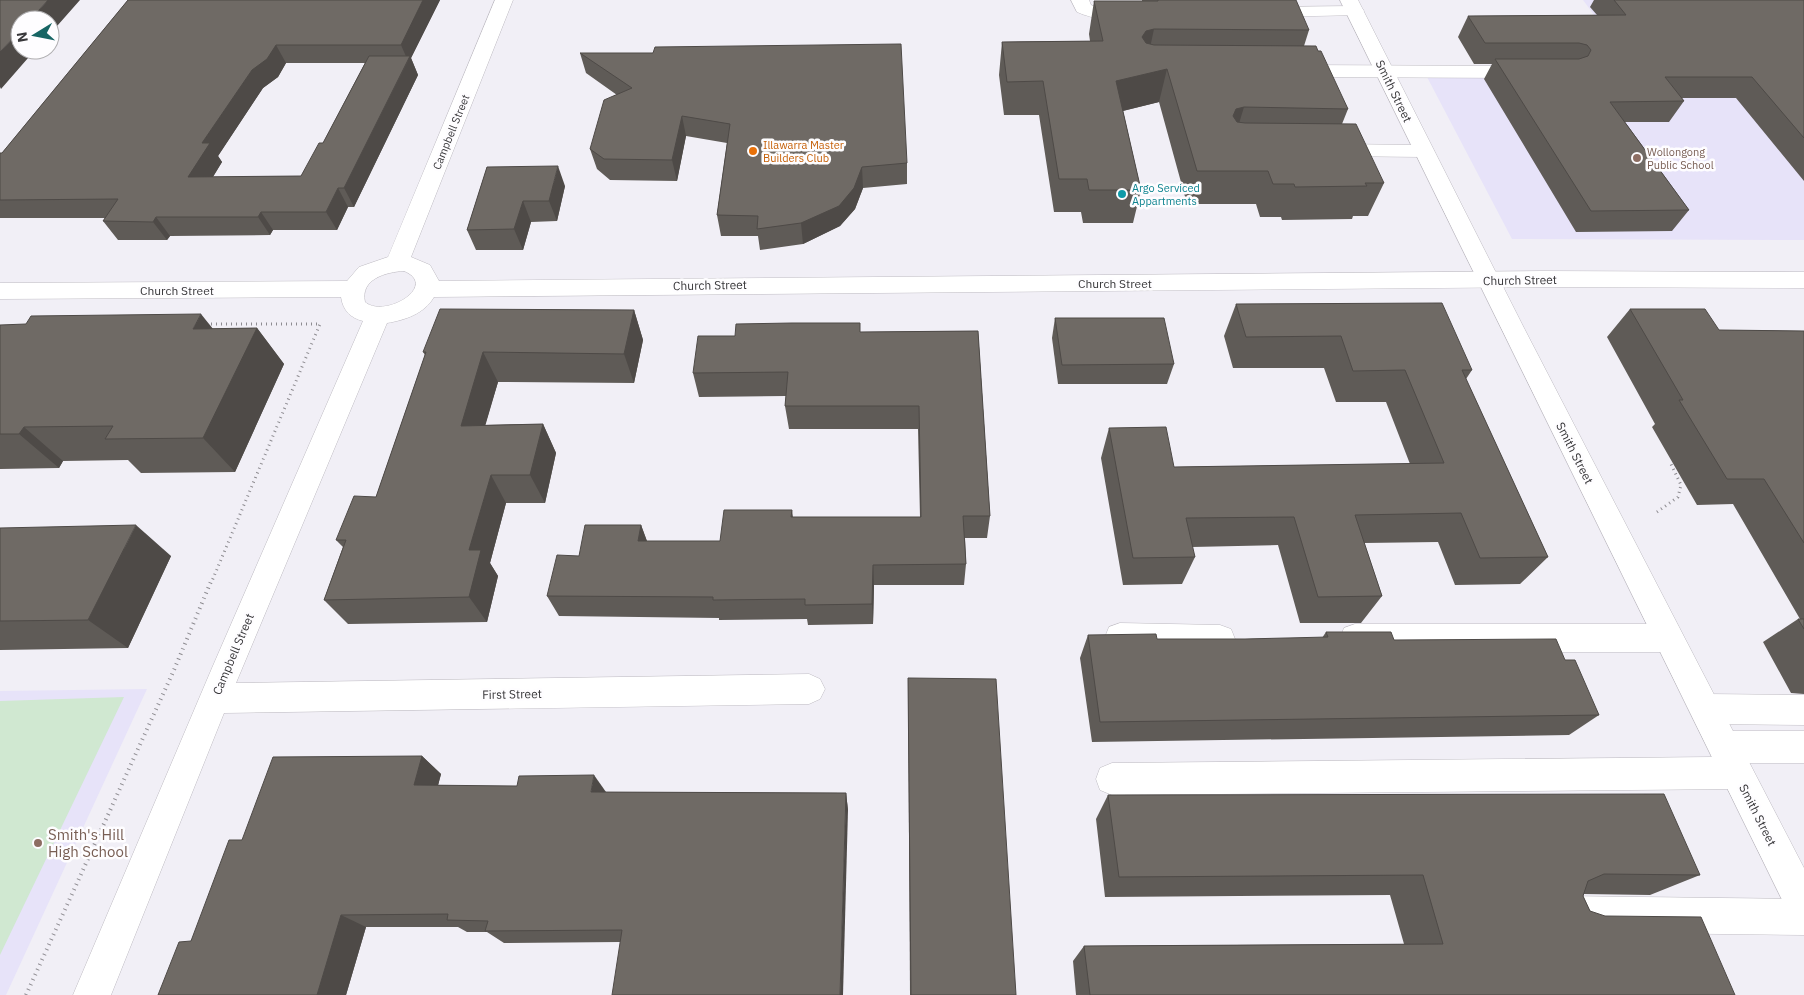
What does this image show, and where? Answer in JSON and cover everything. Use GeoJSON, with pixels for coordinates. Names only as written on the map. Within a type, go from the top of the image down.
{"type":"FeatureCollection","features":[{"type":"Feature","properties":{"kind":"street","name":"Campbell Street"},"geometry":{"type":"LineString","coordinates":[[398,264],[504,0]]}},
{"type":"Feature","properties":{"kind":"street"},"geometry":{"type":"LineString","coordinates":[[1080,0],[1083,8],[1093,13],[1148,13],[1120,0]]}},
{"type":"Feature","properties":{"kind":"street"},"geometry":{"type":"LineString","coordinates":[[1248,12],[1352,6]]}},
{"type":"Feature","properties":{"kind":"street","name":"Smith Street"},"geometry":{"type":"LineString","coordinates":[[1352,6],[1488,280],[1804,905]]}},
{"type":"Feature","properties":{"kind":"street"},"geometry":{"type":"LineString","coordinates":[[1272,71],[1548,72]]}},
{"type":"Feature","properties":{"kind":"street"},"geometry":{"type":"LineString","coordinates":[[1309,150],[1424,151]]}},
{"type":"Feature","properties":{"kind":"street"},"geometry":{"type":"LineString","coordinates":[[398,264],[415,265],[428,276],[426,289],[419,300],[409,308],[378,315],[362,311],[355,306],[352,298],[353,289],[358,281],[367,273],[379,267],[398,264]]}},
{"type":"Feature","properties":{"kind":"street","name":"Church Street"},"geometry":{"type":"LineString","coordinates":[[426,289],[842,284],[1804,280]]}},
{"type":"Feature","properties":{"kind":"street","name":"Church Street"},"geometry":{"type":"LineString","coordinates":[[0,291],[353,289]]}},
{"type":"Feature","properties":{"kind":"street","name":"Campbell Street"},"geometry":{"type":"LineString","coordinates":[[92,995],[215,698],[378,315]]}},
{"type":"Feature","properties":{"kind":"street"},"geometry":{"type":"LineString","coordinates":[[1114,637],[1246,639]]}},
{"type":"Feature","properties":{"kind":"street"},"geometry":{"type":"LineString","coordinates":[[1324,639],[1668,638]]}},
{"type":"Feature","properties":{"kind":"street","name":"First Street"},"geometry":{"type":"LineString","coordinates":[[215,698],[808,689]]}},
{"type":"Feature","properties":{"kind":"street"},"geometry":{"type":"LineString","coordinates":[[1705,709],[1804,710]]}},
{"type":"Feature","properties":{"kind":"street"},"geometry":{"type":"LineString","coordinates":[[1112,779],[1731,760],[1804,748]]}},
{"type":"Feature","properties":{"kind":"street"},"geometry":{"type":"LineString","coordinates":[[1560,914],[1804,917]]}},
{"type":"Feature","properties":{"kind":"path"},"geometry":{"type":"LineString","coordinates":[[26,995],[174,670],[320,324],[204,324]]}},
{"type":"Feature","properties":{"kind":"path"},"geometry":{"type":"LineString","coordinates":[[1657,512],[1678,496],[1681,485],[1671,464],[1678,460]]}},
{"type":"Feature","properties":{"kind":"shaded area","name":"Wollongong Public School"},"geometry":{"type":"Polygon","coordinates":[[[1583,0],[1804,0],[1804,240],[1512,239],[1427,77],[1639,76],[1583,0]]]}},
{"type":"Feature","properties":{"kind":"shaded area","name":"Smith's Hill High School"},"geometry":{"type":"Polygon","coordinates":[[[147,689],[6,995],[0,995],[0,691],[147,689]]]}},
{"type":"Feature","properties":{"kind":"green space","name":"Smith's Hill High School"},"geometry":{"type":"Polygon","coordinates":[[[124,697],[0,955],[0,701],[124,697]]]}},
{"type":"Feature","properties":{"kind":"building"},"geometry":{"type":"Polygon","coordinates":[[[0,0],[48,0],[39,10],[10,10],[10,42],[0,52],[0,0]]]}},
{"type":"Feature","properties":{"kind":"building"},"geometry":{"type":"Polygon","coordinates":[[[128,0],[423,0],[401,45],[276,45],[267,59],[252,70],[202,143],[210,143],[188,177],[301,176],[319,143],[323,143],[369,56],[410,56],[344,188],[338,188],[326,212],[261,212],[258,217],[156,217],[153,222],[103,221],[118,199],[0,200],[0,153],[2,153],[128,0]]]}},
{"type":"Feature","properties":{"kind":"building"},"geometry":{"type":"Polygon","coordinates":[[[1296,0],[1309,30],[1154,29],[1146,31],[1142,37],[1146,43],[1154,45],[1316,46],[1318,51],[1321,51],[1348,109],[1244,107],[1236,109],[1233,116],[1237,122],[1245,123],[1356,124],[1384,183],[1365,183],[1367,186],[1295,187],[1294,184],[1273,184],[1268,171],[1197,171],[1167,69],[1116,81],[1141,190],[1089,190],[1087,179],[1059,179],[1043,81],[1007,82],[1002,42],[1103,41],[1094,1],[1296,0]]]}},
{"type":"Feature","properties":{"kind":"building"},"geometry":{"type":"Polygon","coordinates":[[[1614,0],[1804,0],[1804,138],[1752,77],[1665,77],[1684,101],[1610,102],[1689,210],[1591,211],[1495,59],[1579,59],[1588,56],[1591,50],[1587,45],[1579,43],[1485,43],[1468,16],[1626,15],[1614,0]]]}},
{"type":"Feature","properties":{"kind":"building","name":"Illawarra Master Builders Club"},"geometry":{"type":"Polygon","coordinates":[[[901,44],[907,163],[862,167],[854,188],[839,206],[801,223],[757,229],[758,216],[717,215],[730,124],[682,116],[672,160],[604,159],[590,149],[604,100],[632,88],[580,53],[653,53],[655,47],[901,44]]]}},
{"type":"Feature","properties":{"kind":"building"},"geometry":{"type":"Polygon","coordinates":[[[558,166],[549,201],[523,201],[514,229],[467,230],[487,167],[558,166]]]}},
{"type":"Feature","properties":{"kind":"building"},"geometry":{"type":"Polygon","coordinates":[[[1442,303],[1472,370],[1462,370],[1548,557],[1480,558],[1461,513],[1355,515],[1382,596],[1318,597],[1294,517],[1186,518],[1195,557],[1133,558],[1109,428],[1166,427],[1174,467],[1444,463],[1405,370],[1353,371],[1341,336],[1246,337],[1236,304],[1442,303]]]}},
{"type":"Feature","properties":{"kind":"building"},"geometry":{"type":"Polygon","coordinates":[[[440,309],[634,310],[624,354],[483,352],[461,426],[543,424],[530,475],[491,475],[469,550],[481,550],[469,597],[324,600],[346,540],[336,540],[354,496],[376,497],[426,352],[423,352],[440,309]]]}},
{"type":"Feature","properties":{"kind":"building"},"geometry":{"type":"Polygon","coordinates":[[[1630,309],[1705,309],[1719,330],[1804,331],[1804,543],[1764,479],[1727,479],[1679,400],[1683,400],[1630,309]]]}},
{"type":"Feature","properties":{"kind":"building"},"geometry":{"type":"Polygon","coordinates":[[[201,314],[193,329],[257,328],[203,438],[105,439],[113,426],[24,427],[19,434],[0,434],[0,325],[26,324],[31,316],[201,314]]]}},
{"type":"Feature","properties":{"kind":"building"},"geometry":{"type":"Polygon","coordinates":[[[1055,318],[1164,318],[1174,364],[1062,365],[1055,318]]]}},
{"type":"Feature","properties":{"kind":"building"},"geometry":{"type":"Polygon","coordinates":[[[860,323],[860,332],[978,331],[990,516],[963,516],[966,564],[873,565],[872,604],[805,605],[805,599],[713,600],[713,597],[547,596],[557,555],[579,556],[585,525],[641,525],[638,541],[720,541],[724,510],[792,510],[791,517],[921,517],[919,406],[785,406],[788,372],[693,373],[698,336],[735,336],[736,324],[860,323]]]}},
{"type":"Feature","properties":{"kind":"building"},"geometry":{"type":"Polygon","coordinates":[[[136,525],[88,620],[0,621],[0,528],[136,525]]]}},
{"type":"Feature","properties":{"kind":"building"},"geometry":{"type":"Polygon","coordinates":[[[1798,619],[1804,619],[1804,629],[1798,619]]]}},
{"type":"Feature","properties":{"kind":"building"},"geometry":{"type":"Polygon","coordinates":[[[1326,632],[1391,632],[1394,640],[1556,639],[1565,660],[1575,660],[1599,715],[1100,722],[1088,635],[1156,634],[1157,639],[1245,639],[1328,637],[1326,632]]]}},
{"type":"Feature","properties":{"kind":"building"},"geometry":{"type":"Polygon","coordinates":[[[908,678],[996,679],[1016,995],[911,995],[908,678]]]}},
{"type":"Feature","properties":{"kind":"building"},"geometry":{"type":"Polygon","coordinates":[[[422,756],[414,785],[517,786],[519,776],[594,775],[591,792],[846,793],[840,995],[612,995],[622,930],[485,931],[488,921],[447,920],[448,914],[341,915],[317,995],[158,995],[179,942],[191,941],[229,840],[242,840],[273,757],[422,756]]]}},
{"type":"Feature","properties":{"kind":"building"},"geometry":{"type":"Polygon","coordinates":[[[1664,794],[1700,875],[1604,874],[1588,881],[1583,896],[1590,911],[1605,916],[1701,917],[1735,995],[1090,995],[1084,946],[1443,944],[1423,875],[1119,877],[1108,795],[1664,794]]]}},
{"type":"Feature","properties":{"kind":"place","name":"Illawarra Master Builders Club"},"geometry":{"type":"Point","coordinates":[753,151]}},
{"type":"Feature","properties":{"kind":"place","name":"Wollongong Public School"},"geometry":{"type":"Point","coordinates":[1637,158]}},
{"type":"Feature","properties":{"kind":"place","name":"Argo Serviced Appartments"},"geometry":{"type":"Point","coordinates":[1122,194]}},
{"type":"Feature","properties":{"kind":"place","name":"Smith's Hill High School"},"geometry":{"type":"Point","coordinates":[38,843]}}]}
